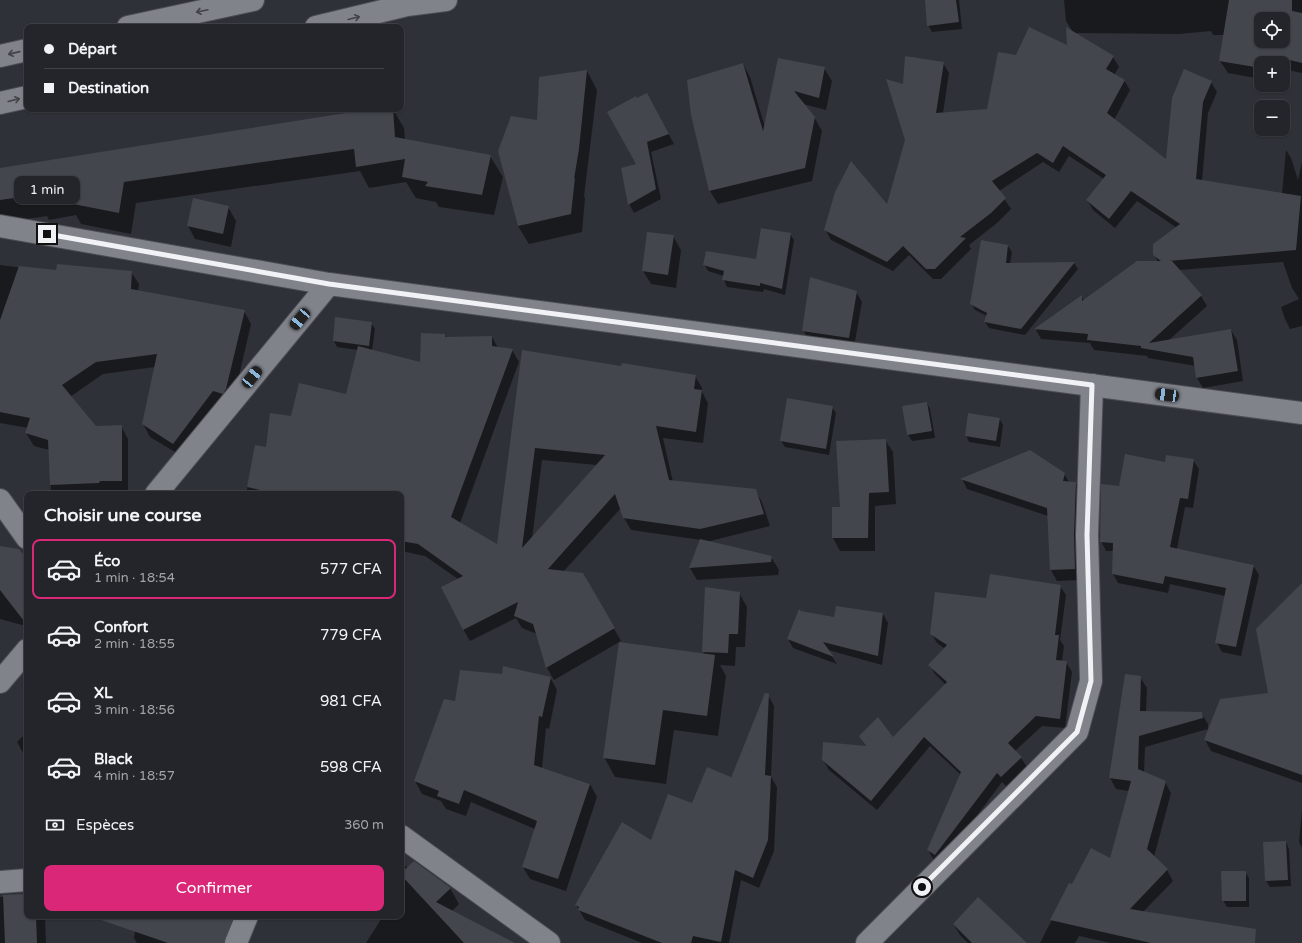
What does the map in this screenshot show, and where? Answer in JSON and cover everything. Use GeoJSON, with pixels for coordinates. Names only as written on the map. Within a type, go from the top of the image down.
{"type":"FeatureCollection","features":[{"type":"Feature","properties":{"kind":"street"},"geometry":{"type":"LineString","coordinates":[[142,24],[253,0]]}},
{"type":"Feature","properties":{"kind":"street"},"geometry":{"type":"LineString","coordinates":[[328,24],[407,5],[446,0]]}},
{"type":"Feature","properties":{"kind":"street"},"geometry":{"type":"LineString","coordinates":[[0,56],[24,51]]}},
{"type":"Feature","properties":{"kind":"street"},"geometry":{"type":"LineString","coordinates":[[0,103],[24,98]]}},
{"type":"Feature","properties":{"kind":"street"},"geometry":{"type":"LineString","coordinates":[[0,226],[329,284],[1302,413]]}},
{"type":"Feature","properties":{"kind":"street"},"geometry":{"type":"LineString","coordinates":[[158,491],[329,284]]}},
{"type":"Feature","properties":{"kind":"street"},"geometry":{"type":"LineString","coordinates":[[867,943],[1077,732],[1091,681],[1087,535],[1092,385]]}},
{"type":"Feature","properties":{"kind":"street"},"geometry":{"type":"LineString","coordinates":[[0,500],[24,534]]}},
{"type":"Feature","properties":{"kind":"street"},"geometry":{"type":"LineString","coordinates":[[0,682],[24,654]]}},
{"type":"Feature","properties":{"kind":"street"},"geometry":{"type":"LineString","coordinates":[[404,838],[549,943]]}},
{"type":"Feature","properties":{"kind":"street"},"geometry":{"type":"LineString","coordinates":[[0,882],[24,880]]}},
{"type":"Feature","properties":{"kind":"street"},"geometry":{"type":"LineString","coordinates":[[236,943],[245,919]]}},
{"type":"Feature","properties":{"kind":"building"},"geometry":{"type":"Polygon","coordinates":[[[925,0],[956,0],[959,22],[927,26],[925,0]]]}},
{"type":"Feature","properties":{"kind":"building"},"geometry":{"type":"Polygon","coordinates":[[[1229,0],[1292,0],[1292,11],[1302,13],[1302,63],[1290,60],[1290,56],[1254,56],[1254,67],[1219,61],[1229,0]]]}},
{"type":"Feature","properties":{"kind":"building"},"geometry":{"type":"Polygon","coordinates":[[[1029,27],[1067,45],[1066,27],[1114,56],[1106,69],[1125,80],[1107,113],[1166,159],[1172,98],[1184,69],[1212,81],[1203,102],[1196,179],[1301,196],[1296,250],[1168,261],[1172,261],[1202,295],[1149,343],[1231,329],[1238,371],[1196,378],[1193,357],[1141,348],[1141,346],[1087,340],[1088,334],[1034,329],[1082,295],[1082,301],[1137,261],[1161,261],[1153,255],[1153,244],[1180,224],[1131,191],[1109,219],[1086,200],[1106,175],[1063,146],[1053,163],[1037,153],[992,181],[1006,198],[991,213],[960,237],[966,238],[935,269],[926,269],[903,246],[887,262],[824,230],[835,192],[851,161],[887,204],[905,140],[886,79],[903,84],[905,56],[944,62],[936,113],[987,109],[998,52],[1016,55],[1029,27]]]}},
{"type":"Feature","properties":{"kind":"building"},"geometry":{"type":"Polygon","coordinates":[[[778,58],[825,67],[819,98],[794,91],[815,117],[805,168],[709,191],[691,115],[687,80],[743,63],[763,131],[778,58]]]}},
{"type":"Feature","properties":{"kind":"building"},"geometry":{"type":"Polygon","coordinates":[[[587,70],[571,214],[518,226],[498,151],[511,116],[537,120],[539,77],[587,70]]]}},
{"type":"Feature","properties":{"kind":"building"},"geometry":{"type":"Polygon","coordinates":[[[647,93],[669,134],[647,142],[656,189],[628,205],[621,168],[636,164],[607,112],[636,96],[637,98],[647,93]]]}},
{"type":"Feature","properties":{"kind":"building"},"geometry":{"type":"Polygon","coordinates":[[[352,112],[393,112],[395,137],[491,155],[482,195],[425,186],[428,182],[402,177],[405,159],[356,167],[354,149],[124,182],[119,213],[68,203],[67,194],[36,199],[35,195],[0,200],[0,168],[352,112]]]}},
{"type":"Feature","properties":{"kind":"building"},"geometry":{"type":"Polygon","coordinates":[[[193,198],[229,206],[223,234],[187,226],[193,198]]]}},
{"type":"Feature","properties":{"kind":"building"},"geometry":{"type":"Polygon","coordinates":[[[761,228],[791,233],[782,289],[760,283],[760,286],[722,280],[724,271],[703,265],[706,251],[756,259],[761,228]]]}},
{"type":"Feature","properties":{"kind":"building"},"geometry":{"type":"Polygon","coordinates":[[[647,232],[674,235],[668,275],[642,271],[647,232]]]}},
{"type":"Feature","properties":{"kind":"building"},"geometry":{"type":"Polygon","coordinates":[[[981,240],[1008,245],[1006,263],[1075,262],[1021,329],[984,322],[987,313],[970,304],[981,240]]]}},
{"type":"Feature","properties":{"kind":"building"},"geometry":{"type":"Polygon","coordinates":[[[57,264],[132,271],[131,289],[245,310],[226,389],[223,394],[213,391],[173,444],[142,424],[157,354],[96,362],[62,385],[96,426],[122,425],[122,481],[100,481],[99,483],[50,485],[48,440],[25,433],[30,418],[0,412],[0,320],[19,266],[56,270],[57,264]]]}},
{"type":"Feature","properties":{"kind":"building"},"geometry":{"type":"Polygon","coordinates":[[[810,277],[857,291],[849,338],[802,331],[810,277]]]}},
{"type":"Feature","properties":{"kind":"building"},"geometry":{"type":"Polygon","coordinates":[[[335,317],[372,322],[369,346],[333,341],[335,317]]]}},
{"type":"Feature","properties":{"kind":"building"},"geometry":{"type":"Polygon","coordinates":[[[421,333],[445,334],[445,337],[492,336],[492,346],[513,349],[451,517],[497,544],[522,350],[621,366],[622,363],[696,375],[694,389],[702,390],[696,432],[656,426],[669,480],[756,489],[764,514],[700,529],[623,518],[615,494],[548,569],[583,573],[615,628],[546,668],[533,624],[514,616],[518,602],[463,630],[441,587],[463,576],[418,544],[404,542],[404,491],[260,491],[247,487],[255,445],[266,447],[270,413],[291,416],[299,383],[346,394],[358,346],[420,362],[421,333]],[[535,448],[522,548],[605,455],[535,448]]]}},
{"type":"Feature","properties":{"kind":"building"},"geometry":{"type":"Polygon","coordinates":[[[787,398],[833,406],[826,449],[780,441],[787,398]]]}},
{"type":"Feature","properties":{"kind":"building"},"geometry":{"type":"Polygon","coordinates":[[[927,402],[932,431],[907,435],[902,406],[927,402]]]}},
{"type":"Feature","properties":{"kind":"building"},"geometry":{"type":"Polygon","coordinates":[[[968,413],[1000,418],[996,441],[965,436],[968,413]]]}},
{"type":"Feature","properties":{"kind":"building"},"geometry":{"type":"Polygon","coordinates":[[[886,439],[889,492],[869,493],[868,538],[832,538],[832,507],[840,507],[836,441],[886,439]]]}},
{"type":"Feature","properties":{"kind":"building"},"geometry":{"type":"Polygon","coordinates":[[[1030,450],[1065,473],[1063,481],[1076,482],[1074,535],[1075,569],[1050,570],[1047,508],[960,479],[1030,450]]]}},
{"type":"Feature","properties":{"kind":"building"},"geometry":{"type":"Polygon","coordinates":[[[1125,454],[1165,462],[1166,455],[1194,459],[1188,499],[1180,498],[1170,547],[1254,565],[1236,647],[1215,643],[1226,588],[1165,576],[1163,584],[1112,574],[1113,543],[1100,542],[1101,484],[1119,486],[1125,454]]]}},
{"type":"Feature","properties":{"kind":"building"},"geometry":{"type":"Polygon","coordinates":[[[700,539],[772,556],[771,562],[689,568],[700,539]]]}},
{"type":"Feature","properties":{"kind":"building"},"geometry":{"type":"Polygon","coordinates":[[[0,546],[19,549],[24,555],[24,621],[0,590],[0,546]]]}},
{"type":"Feature","properties":{"kind":"building"},"geometry":{"type":"Polygon","coordinates":[[[990,574],[1061,585],[1055,635],[1059,635],[1056,660],[1067,661],[1060,719],[1036,716],[1008,743],[1022,757],[1001,777],[997,773],[935,855],[927,850],[961,772],[924,737],[871,801],[822,760],[823,742],[866,746],[859,736],[878,717],[893,737],[947,682],[928,665],[947,645],[930,634],[935,592],[986,598],[990,574]]]}},
{"type":"Feature","properties":{"kind":"building"},"geometry":{"type":"Polygon","coordinates":[[[1302,583],[1302,775],[1204,740],[1220,699],[1268,693],[1256,629],[1302,583]]]}},
{"type":"Feature","properties":{"kind":"building"},"geometry":{"type":"Polygon","coordinates":[[[705,587],[740,592],[738,634],[729,634],[728,653],[702,652],[705,587]]]}},
{"type":"Feature","properties":{"kind":"building"},"geometry":{"type":"Polygon","coordinates":[[[836,606],[883,613],[878,656],[823,642],[834,657],[787,639],[799,609],[801,611],[834,617],[836,606]]]}},
{"type":"Feature","properties":{"kind":"building"},"geometry":{"type":"Polygon","coordinates":[[[619,642],[715,655],[707,716],[663,710],[655,765],[603,758],[619,642]]]}},
{"type":"Feature","properties":{"kind":"building"},"geometry":{"type":"Polygon","coordinates":[[[503,666],[551,677],[542,717],[539,716],[534,765],[590,784],[558,879],[522,867],[537,821],[464,790],[459,804],[437,796],[439,791],[414,781],[444,699],[455,701],[460,670],[502,674],[503,666]]]}},
{"type":"Feature","properties":{"kind":"building"},"geometry":{"type":"Polygon","coordinates":[[[1125,674],[1141,676],[1140,711],[1202,712],[1203,718],[1139,736],[1138,769],[1166,781],[1147,849],[1168,869],[1130,909],[1256,929],[1255,943],[1151,943],[1050,920],[1069,883],[1072,884],[1091,848],[1110,858],[1131,781],[1109,778],[1125,674]]]}},
{"type":"Feature","properties":{"kind":"building"},"geometry":{"type":"Polygon","coordinates":[[[765,693],[769,694],[765,775],[771,776],[768,840],[753,878],[735,870],[721,942],[693,936],[691,943],[662,943],[578,910],[579,907],[575,905],[622,822],[651,840],[668,794],[692,803],[707,767],[731,778],[765,693]]]}},
{"type":"Feature","properties":{"kind":"building"},"geometry":{"type":"Polygon","coordinates":[[[1286,841],[1288,880],[1265,881],[1263,842],[1286,841]]]}},
{"type":"Feature","properties":{"kind":"building"},"geometry":{"type":"Polygon","coordinates":[[[414,861],[451,888],[436,902],[515,943],[464,943],[404,878],[404,870],[414,861]]]}},
{"type":"Feature","properties":{"kind":"building"},"geometry":{"type":"Polygon","coordinates":[[[1221,871],[1246,871],[1246,901],[1222,901],[1221,871]]]}},
{"type":"Feature","properties":{"kind":"building"},"geometry":{"type":"Polygon","coordinates":[[[24,894],[24,919],[36,919],[37,943],[5,943],[3,895],[24,894]]]}},
{"type":"Feature","properties":{"kind":"building"},"geometry":{"type":"Polygon","coordinates":[[[978,897],[1027,943],[972,943],[953,924],[978,897]]]}},
{"type":"Feature","properties":{"kind":"building"},"geometry":{"type":"Polygon","coordinates":[[[233,919],[224,943],[168,943],[101,920],[233,919]]]}},
{"type":"Feature","properties":{"kind":"route"},"geometry":{"type":"LineString","coordinates":[[47,234],[329,284],[1092,385],[1087,535],[1091,681],[1077,732],[922,887]]}}]}
